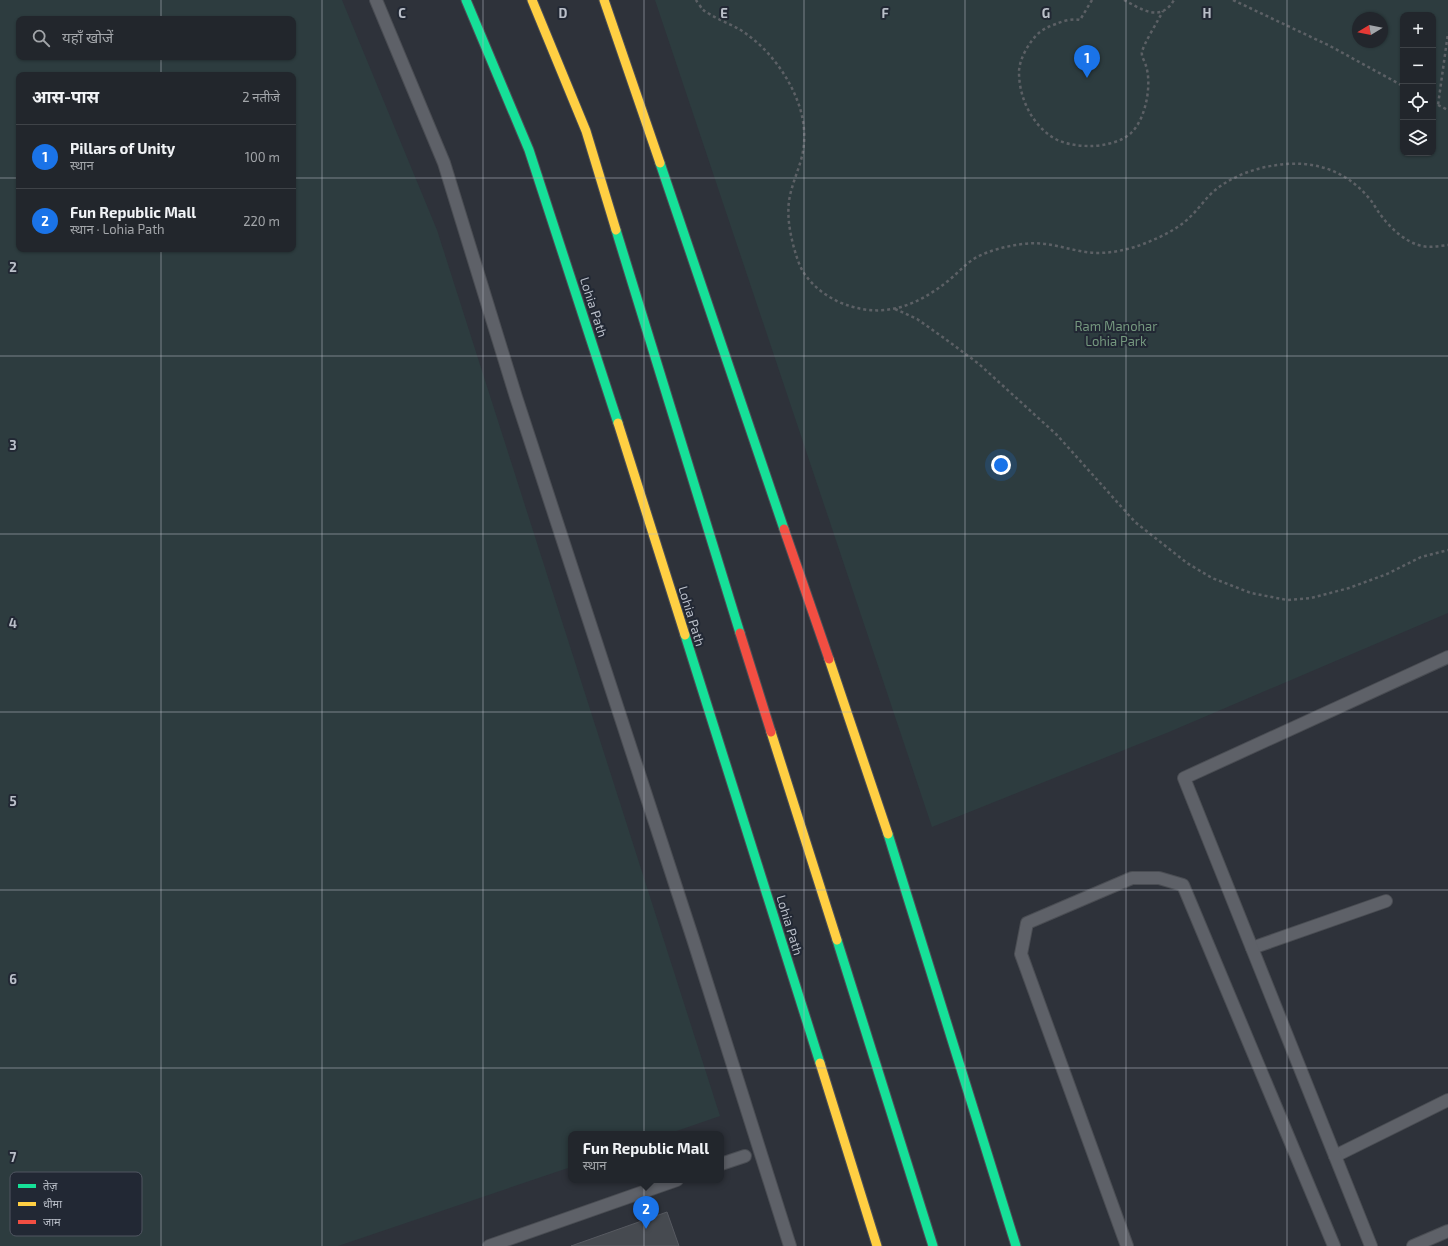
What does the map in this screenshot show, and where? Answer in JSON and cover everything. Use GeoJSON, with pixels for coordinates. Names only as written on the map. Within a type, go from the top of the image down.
{"type":"FeatureCollection","features":[{"type":"Feature","properties":{"kind":"main road","name":"Lohia Path"},"geometry":{"type":"LineString","coordinates":[[466,0],[529,150],[648,517],[877,1246]]}},
{"type":"Feature","properties":{"kind":"main road"},"geometry":{"type":"LineString","coordinates":[[532,0],[586,131],[697,495],[933,1246]]}},
{"type":"Feature","properties":{"kind":"main road"},"geometry":{"type":"LineString","coordinates":[[604,0],[890,837],[1016,1246]]}},
{"type":"Feature","properties":{"kind":"lane"},"geometry":{"type":"LineString","coordinates":[[376,0],[444,163],[516,397],[691,932],[790,1246]]}},
{"type":"Feature","properties":{"kind":"lane"},"geometry":{"type":"LineString","coordinates":[[1371,1246],[1184,778],[1448,657]]}},
{"type":"Feature","properties":{"kind":"lane"},"geometry":{"type":"LineString","coordinates":[[1127,1246],[1021,954],[1027,922],[1132,878],[1159,878],[1183,885],[1334,1246]]}},
{"type":"Feature","properties":{"kind":"lane"},"geometry":{"type":"LineString","coordinates":[[1252,948],[1386,901]]}},
{"type":"Feature","properties":{"kind":"lane"},"geometry":{"type":"LineString","coordinates":[[1335,1156],[1448,1100]]}},
{"type":"Feature","properties":{"kind":"lane"},"geometry":{"type":"LineString","coordinates":[[724,1163],[745,1156]]}},
{"type":"Feature","properties":{"kind":"lane"},"geometry":{"type":"LineString","coordinates":[[490,1246],[668,1183]]}},
{"type":"Feature","properties":{"kind":"lane"},"geometry":{"type":"LineString","coordinates":[[1414,1246],[1448,1231]]}},
{"type":"Feature","properties":{"kind":"path"},"geometry":{"type":"LineString","coordinates":[[696,0],[702,8],[741,30],[771,57],[784,72],[799,107],[805,130],[804,148],[789,199],[788,221],[798,263],[807,278],[827,296],[842,304],[873,312],[895,309],[924,298],[976,258],[1003,248],[1024,244],[1049,244],[1096,253],[1117,252],[1150,242],[1168,233],[1191,217],[1215,190],[1227,182],[1242,174],[1259,168],[1278,165],[1306,163],[1319,165],[1339,173],[1368,197],[1381,216],[1400,236],[1410,242],[1422,246],[1448,245]]}},
{"type":"Feature","properties":{"kind":"path"},"geometry":{"type":"LineString","coordinates":[[1092,0],[1080,20],[1076,19],[1060,23],[1047,27],[1039,32],[1021,61],[1019,71],[1024,100],[1028,111],[1036,122],[1053,138],[1078,146],[1094,146],[1123,138],[1132,133],[1137,126],[1142,118],[1148,95],[1146,66],[1142,51],[1163,11],[1170,6],[1174,0]]}},
{"type":"Feature","properties":{"kind":"path"},"geometry":{"type":"LineString","coordinates":[[1126,0],[1150,13],[1163,11]]}},
{"type":"Feature","properties":{"kind":"path"},"geometry":{"type":"LineString","coordinates":[[1233,0],[1330,46],[1400,84]]}},
{"type":"Feature","properties":{"kind":"path"},"geometry":{"type":"LineString","coordinates":[[1448,33],[1438,106],[1448,110]]}},
{"type":"Feature","properties":{"kind":"path"},"geometry":{"type":"LineString","coordinates":[[895,309],[917,319],[979,364],[1057,435],[1135,522],[1187,563],[1212,578],[1251,593],[1287,600],[1311,598],[1349,588],[1387,574],[1421,556],[1448,550]]}},
{"type":"Feature","properties":{"kind":"green space"},"geometry":{"type":"Polygon","coordinates":[[[0,0],[342,0],[437,230],[720,1116],[677,1131],[568,1131],[568,1168],[338,1246],[0,1246],[0,0]]]}},
{"type":"Feature","properties":{"kind":"green space","name":"Ram Manohar Lohia Park"},"geometry":{"type":"Polygon","coordinates":[[[655,0],[1448,0],[1448,613],[1169,732],[932,827],[655,0]]]}},
{"type":"Feature","properties":{"kind":"building"},"geometry":{"type":"Polygon","coordinates":[[[667,1212],[679,1246],[571,1246],[667,1212]]]}},
{"type":"Feature","properties":{"kind":"traffic: fast"},"geometry":{"type":"LineString","coordinates":[[466,0],[529,150],[618,423]]}},
{"type":"Feature","properties":{"kind":"traffic: fast"},"geometry":{"type":"LineString","coordinates":[[660,163],[784,529]]}},
{"type":"Feature","properties":{"kind":"traffic: fast"},"geometry":{"type":"LineString","coordinates":[[616,230],[740,633]]}},
{"type":"Feature","properties":{"kind":"traffic: fast"},"geometry":{"type":"LineString","coordinates":[[685,635],[820,1063]]}},
{"type":"Feature","properties":{"kind":"traffic: fast"},"geometry":{"type":"LineString","coordinates":[[888,834],[1016,1246]]}},
{"type":"Feature","properties":{"kind":"traffic: fast"},"geometry":{"type":"LineString","coordinates":[[837,940],[933,1246]]}},
{"type":"Feature","properties":{"kind":"traffic: slow"},"geometry":{"type":"LineString","coordinates":[[532,0],[586,131],[616,230]]}},
{"type":"Feature","properties":{"kind":"traffic: slow"},"geometry":{"type":"LineString","coordinates":[[604,0],[660,163]]}},
{"type":"Feature","properties":{"kind":"traffic: slow"},"geometry":{"type":"LineString","coordinates":[[618,423],[685,635]]}},
{"type":"Feature","properties":{"kind":"traffic: slow"},"geometry":{"type":"LineString","coordinates":[[829,659],[888,834]]}},
{"type":"Feature","properties":{"kind":"traffic: slow"},"geometry":{"type":"LineString","coordinates":[[771,732],[837,940]]}},
{"type":"Feature","properties":{"kind":"traffic: slow"},"geometry":{"type":"LineString","coordinates":[[820,1063],[877,1246]]}},
{"type":"Feature","properties":{"kind":"traffic: jam"},"geometry":{"type":"LineString","coordinates":[[784,529],[829,659]]}},
{"type":"Feature","properties":{"kind":"traffic: jam"},"geometry":{"type":"LineString","coordinates":[[740,633],[771,732]]}},
{"type":"Feature","properties":{"kind":"place","name":"Pillars of Unity"},"geometry":{"type":"Point","coordinates":[1087,78]}},
{"type":"Feature","properties":{"kind":"place","name":"Fun Republic Mall"},"geometry":{"type":"Point","coordinates":[646,1229]}}]}
